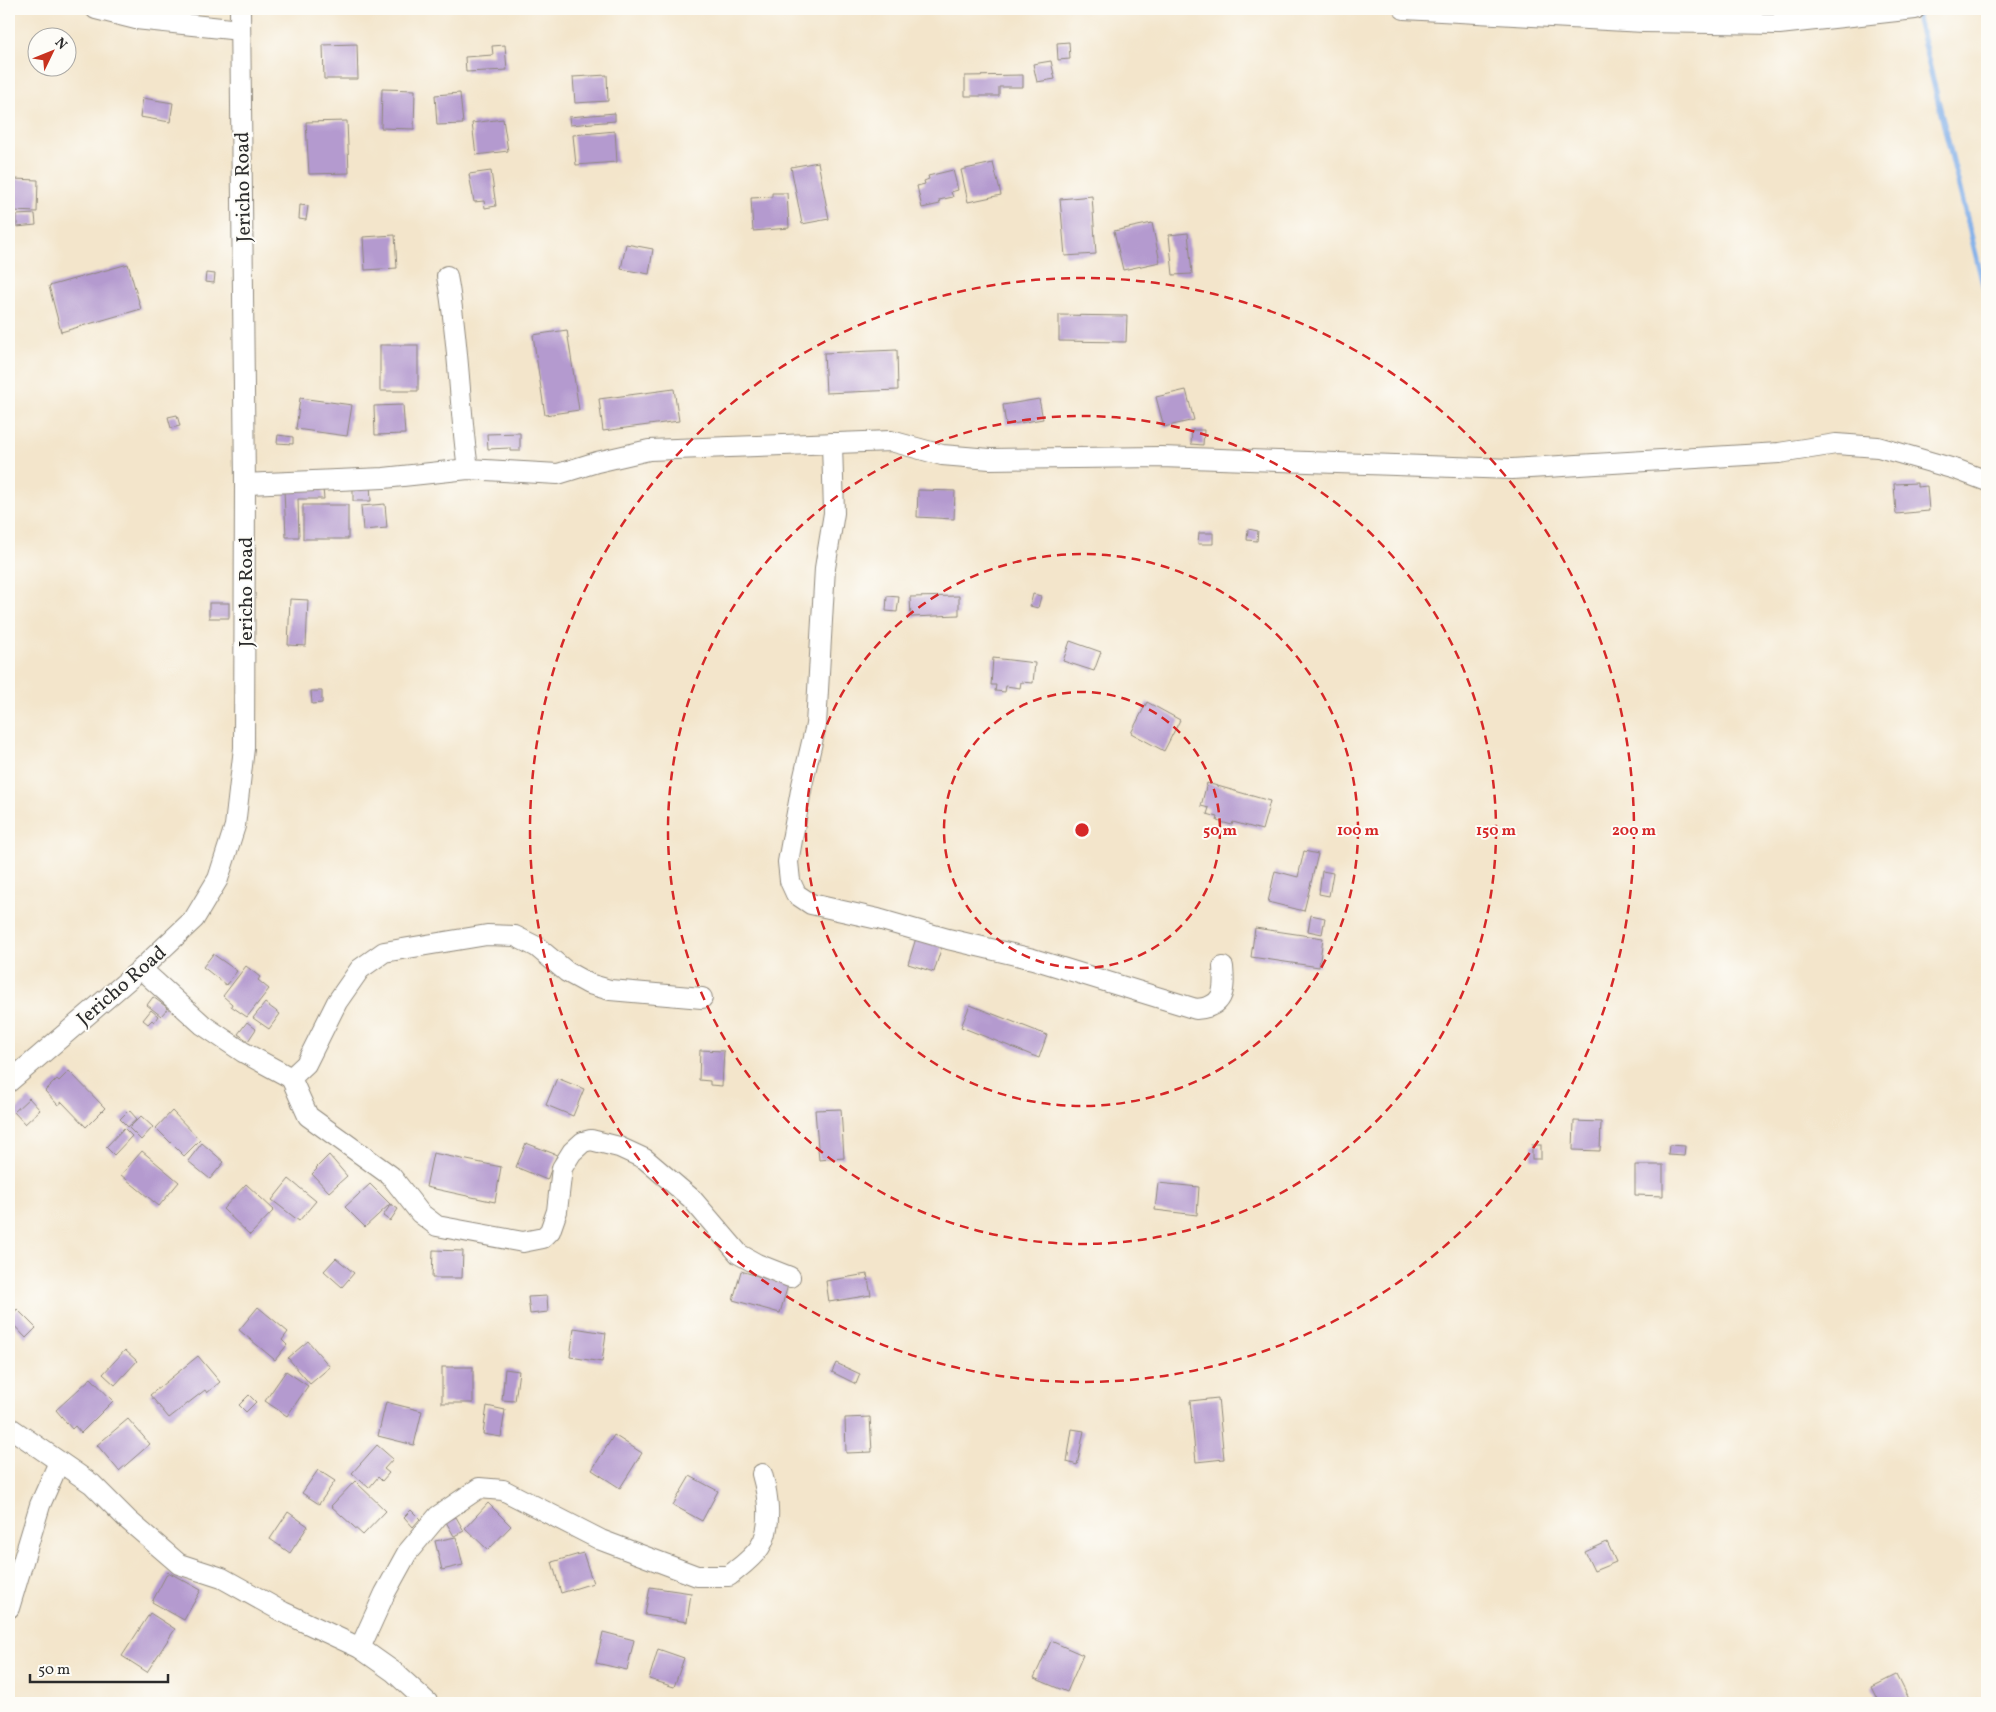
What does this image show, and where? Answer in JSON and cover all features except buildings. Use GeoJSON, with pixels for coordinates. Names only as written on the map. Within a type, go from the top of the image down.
{"type":"FeatureCollection","features":[{"type":"Feature","properties":{"kind":"street"},"geometry":{"type":"LineString","coordinates":[[96,9],[136,19],[240,30]]}},
{"type":"Feature","properties":{"kind":"street","name":"Jericho Road"},"geometry":{"type":"LineString","coordinates":[[9,1082],[141,969],[194,919],[218,879],[235,826],[244,748],[245,484],[240,9]]}},
{"type":"Feature","properties":{"kind":"street"},"geometry":{"type":"LineString","coordinates":[[1404,9],[1644,22],[1779,24],[1915,9]]}},
{"type":"Feature","properties":{"kind":"street"},"geometry":{"type":"LineString","coordinates":[[446,276],[454,312],[463,435],[468,469]]}},
{"type":"Feature","properties":{"kind":"street"},"geometry":{"type":"LineString","coordinates":[[245,484],[384,478],[468,469],[558,474],[649,450],[891,441],[942,455],[990,459],[1161,457],[1512,469],[1779,453],[1836,444],[1878,446],[1958,470],[1987,481]]}},
{"type":"Feature","properties":{"kind":"street"},"geometry":{"type":"LineString","coordinates":[[832,443],[834,513],[825,568],[816,725],[802,785],[788,862],[790,881],[796,894],[811,904],[878,919],[948,940],[1033,959],[1196,1009],[1210,1008],[1220,1000],[1224,982],[1223,967]]}},
{"type":"Feature","properties":{"kind":"street"},"geometry":{"type":"LineString","coordinates":[[291,1078],[306,1064],[337,1002],[360,969],[384,952],[487,935],[515,936],[537,947],[567,972],[589,984],[610,990],[702,998]]}},
{"type":"Feature","properties":{"kind":"street"},"geometry":{"type":"LineString","coordinates":[[141,969],[203,1024],[243,1052],[291,1078],[308,1116],[391,1176],[403,1195],[420,1214],[437,1226],[523,1242],[543,1238],[550,1231],[558,1211],[562,1168],[572,1152],[583,1142],[591,1140],[619,1147],[645,1160],[692,1199],[738,1254],[790,1277]]}},
{"type":"Feature","properties":{"kind":"street"},"geometry":{"type":"LineString","coordinates":[[9,1427],[92,1484],[128,1520],[179,1564],[222,1578],[284,1612],[360,1648],[394,1672],[428,1703]]}},
{"type":"Feature","properties":{"kind":"street"},"geometry":{"type":"LineString","coordinates":[[9,1608],[40,1505],[59,1462]]}},
{"type":"Feature","properties":{"kind":"street"},"geometry":{"type":"LineString","coordinates":[[360,1648],[385,1593],[406,1554],[438,1516],[479,1488],[503,1490],[601,1540],[698,1576],[729,1576],[748,1560],[761,1545],[768,1519],[766,1491],[762,1474]]}},
{"type":"Feature","properties":{"kind":"waterway"},"geometry":{"type":"LineString","coordinates":[[1916,11],[1987,300]]}}]}
